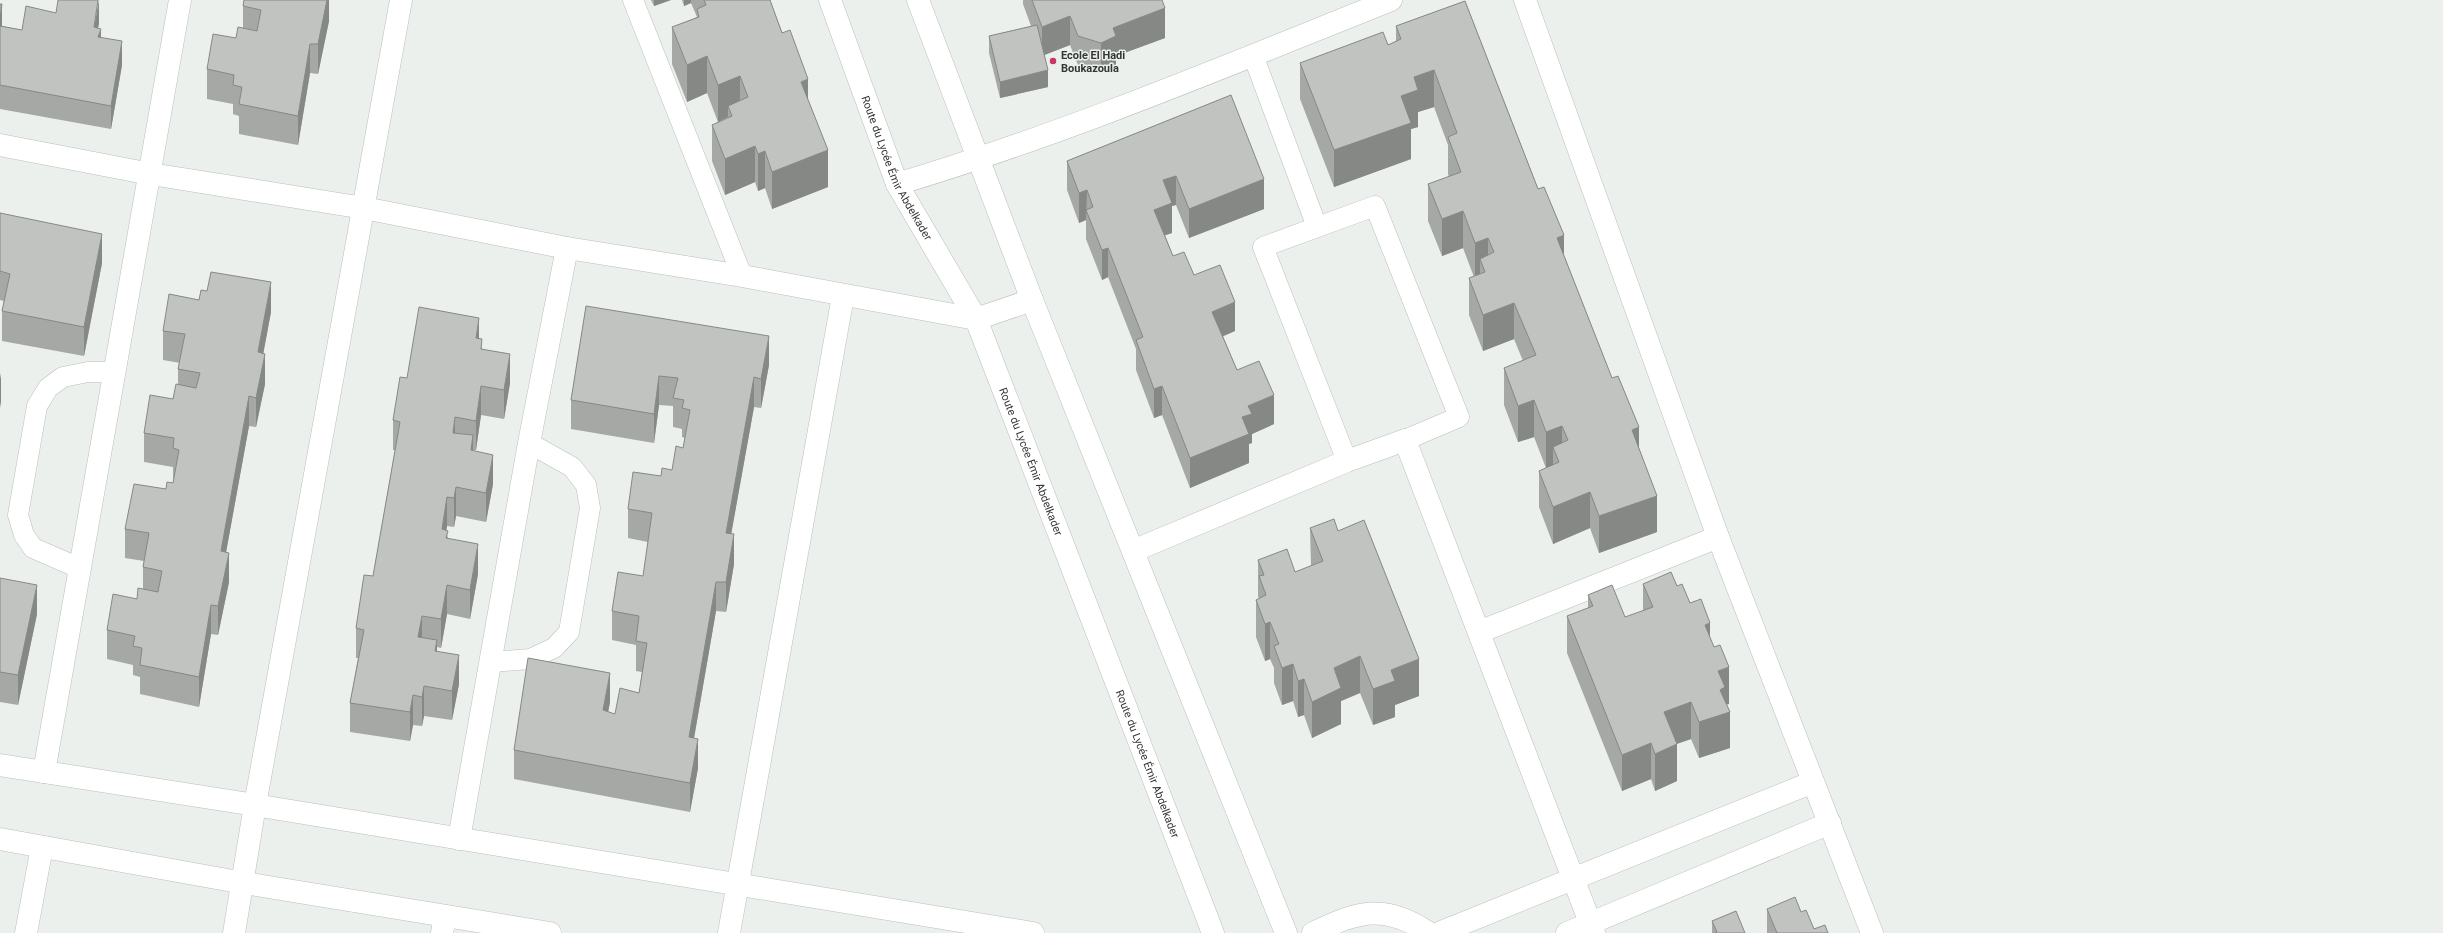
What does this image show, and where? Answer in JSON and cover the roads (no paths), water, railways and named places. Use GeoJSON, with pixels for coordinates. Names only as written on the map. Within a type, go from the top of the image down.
{"type":"FeatureCollection","features":[{"type":"Feature","properties":{"kind":"street"},"geometry":{"type":"LineString","coordinates":[[44,772],[114,372],[151,174],[180,0]]}},
{"type":"Feature","properties":{"kind":"street"},"geometry":{"type":"LineString","coordinates":[[234,933],[244,883],[255,805],[401,0]]}},
{"type":"Feature","properties":{"kind":"street","name":"Route du Lycée Émir Abdelkader"},"geometry":{"type":"LineString","coordinates":[[830,0],[897,184],[976,319],[1213,933]]}},
{"type":"Feature","properties":{"kind":"street"},"geometry":{"type":"LineString","coordinates":[[918,0],[1032,300],[1286,933]]}},
{"type":"Feature","properties":{"kind":"street"},"geometry":{"type":"LineString","coordinates":[[897,184],[979,159],[1253,55],[1391,0]]}},
{"type":"Feature","properties":{"kind":"street"},"geometry":{"type":"LineString","coordinates":[[1525,0],[1718,537],[1872,933]]}},
{"type":"Feature","properties":{"kind":"street"},"geometry":{"type":"LineString","coordinates":[[0,145],[151,174],[364,208],[567,248],[742,276],[843,296],[976,319],[1032,300]]}},
{"type":"Feature","properties":{"kind":"street"},"geometry":{"type":"LineString","coordinates":[[459,839],[529,443],[567,248]]}},
{"type":"Feature","properties":{"kind":"street"},"geometry":{"type":"LineString","coordinates":[[729,933],[843,296]]}},
{"type":"Feature","properties":{"kind":"street"},"geometry":{"type":"LineString","coordinates":[[1133,551],[1347,462],[1405,440],[1572,880],[1592,928]]}},
{"type":"Feature","properties":{"kind":"street"},"geometry":{"type":"LineString","coordinates":[[1479,632],[1718,537]]}},
{"type":"Feature","properties":{"kind":"street"},"geometry":{"type":"LineString","coordinates":[[0,765],[255,805],[737,886],[1033,933]]}},
{"type":"Feature","properties":{"kind":"street"},"geometry":{"type":"LineString","coordinates":[[1439,933],[1813,782]]}},
{"type":"Feature","properties":{"kind":"street"},"geometry":{"type":"LineString","coordinates":[[1567,933],[1592,928],[1830,823]]}},
{"type":"Feature","properties":{"kind":"street"},"geometry":{"type":"LineString","coordinates":[[0,839],[244,883],[443,924],[550,933]]}},
{"type":"Feature","properties":{"kind":"street"},"geometry":{"type":"LineString","coordinates":[[26,933],[42,847]]}},
{"type":"Feature","properties":{"kind":"street"},"geometry":{"type":"LineString","coordinates":[[1313,933],[1358,915],[1388,913],[1409,920],[1428,933]]}},
{"type":"Feature","properties":{"kind":"lane"},"geometry":{"type":"LineString","coordinates":[[633,0],[742,276]]}},
{"type":"Feature","properties":{"kind":"lane"},"geometry":{"type":"LineString","coordinates":[[1253,55],[1317,227]]}},
{"type":"Feature","properties":{"kind":"lane"},"geometry":{"type":"LineString","coordinates":[[1347,462],[1263,247],[1375,206],[1459,417],[1405,440]]}},
{"type":"Feature","properties":{"kind":"lane"},"geometry":{"type":"LineString","coordinates":[[79,568],[33,548],[24,535],[18,515],[37,406],[48,388],[63,377],[88,372],[114,372]]}},
{"type":"Feature","properties":{"kind":"lane"},"geometry":{"type":"LineString","coordinates":[[491,662],[530,659],[554,648],[569,632],[590,508],[586,486],[572,468],[529,443]]}},
{"type":"Feature","properties":{"kind":"place","name":"Ecole El Hadi Boukazoula"},"geometry":{"type":"Point","coordinates":[1053,61]}}]}
